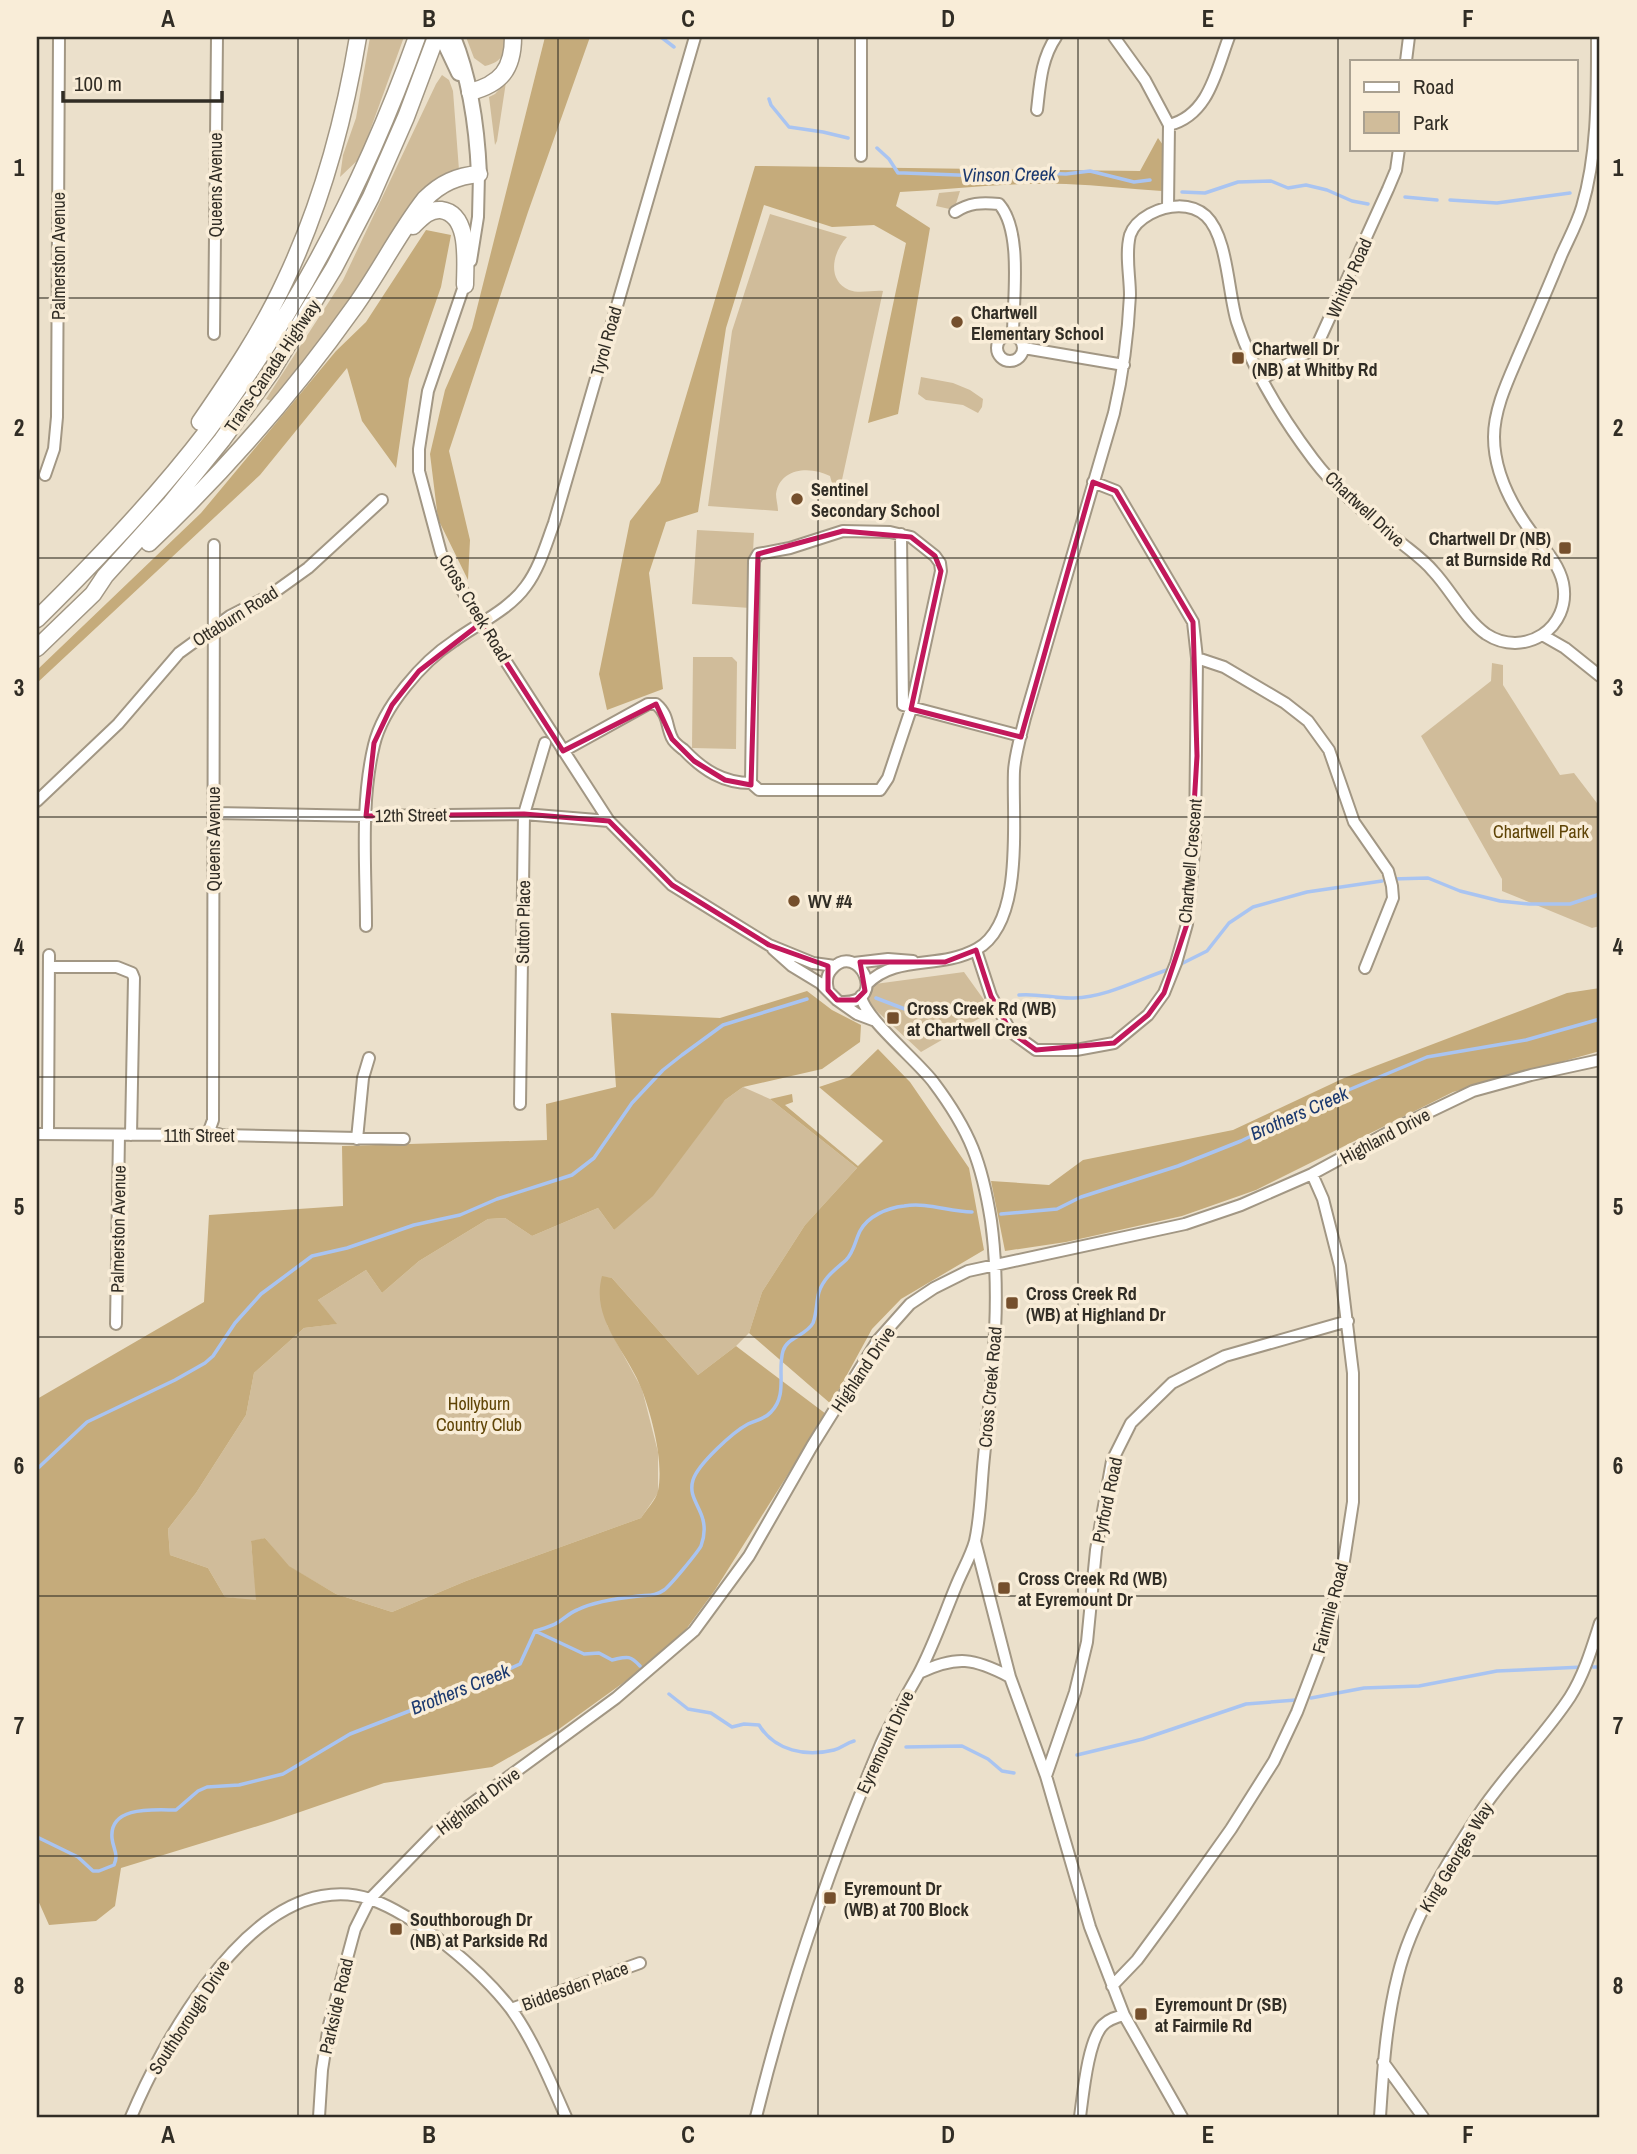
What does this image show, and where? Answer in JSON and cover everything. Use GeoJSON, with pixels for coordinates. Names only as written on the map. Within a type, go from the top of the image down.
{"type":"FeatureCollection","features":[{"type":"Feature","properties":{"kind":"highway"},"geometry":{"type":"LineString","coordinates":[[41,615],[177,453],[223,388],[266,319],[300,247],[327,174],[347,102],[358,37]]}},
{"type":"Feature","properties":{"kind":"highway","name":"Trans-Canada Highway"},"geometry":{"type":"LineString","coordinates":[[41,615],[130,523],[183,461],[233,395],[277,330],[354,189],[417,37]]}},
{"type":"Feature","properties":{"kind":"highway","name":"Trans-Canada Highway"},"geometry":{"type":"LineString","coordinates":[[37,648],[93,594],[105,576],[171,503],[222,440],[292,340],[371,197],[407,117],[436,37]]}},
{"type":"Feature","properties":{"kind":"highway"},"geometry":{"type":"LineString","coordinates":[[470,92],[485,88],[500,78],[510,61],[513,37]]}},
{"type":"Feature","properties":{"kind":"highway"},"geometry":{"type":"LineString","coordinates":[[93,594],[181,512],[240,451],[307,370],[379,269],[410,220],[434,190],[454,178],[479,174]]}},
{"type":"Feature","properties":{"kind":"highway"},"geometry":{"type":"LineString","coordinates":[[379,269],[423,216],[438,210],[446,211],[452,214],[461,227],[465,248],[465,285]]}},
{"type":"Feature","properties":{"kind":"main road"},"geometry":{"type":"LineString","coordinates":[[442,37],[470,92]]}},
{"type":"Feature","properties":{"kind":"main road"},"geometry":{"type":"LineString","coordinates":[[453,37],[470,92],[479,174]]}},
{"type":"Feature","properties":{"kind":"street","name":"Palmerston Avenue"},"geometry":{"type":"LineString","coordinates":[[45,475],[54,449],[57,417],[59,37]]}},
{"type":"Feature","properties":{"kind":"street","name":"Queens Avenue"},"geometry":{"type":"LineString","coordinates":[[214,334],[217,37]]}},
{"type":"Feature","properties":{"kind":"street","name":"Tyrol Road"},"geometry":{"type":"LineString","coordinates":[[366,926],[366,816],[374,743],[391,705],[419,671],[451,643],[525,588],[538,565],[554,523],[695,37]]}},
{"type":"Feature","properties":{"kind":"street"},"geometry":{"type":"LineString","coordinates":[[861,37],[861,156]]}},
{"type":"Feature","properties":{"kind":"street"},"geometry":{"type":"LineString","coordinates":[[1037,110],[1045,58],[1056,37]]}},
{"type":"Feature","properties":{"kind":"street"},"geometry":{"type":"LineString","coordinates":[[926,963],[888,959],[841,963],[835,966],[827,977],[828,990],[836,1000],[856,1000],[880,973],[894,967],[946,962],[976,950],[993,934],[1012,890],[1014,767],[1114,413],[1125,365],[1130,235],[1138,223],[1150,214],[1168,207],[1169,125],[1145,80],[1114,37]]}},
{"type":"Feature","properties":{"kind":"street"},"geometry":{"type":"LineString","coordinates":[[1169,125],[1189,117],[1203,103],[1229,37]]}},
{"type":"Feature","properties":{"kind":"street"},"geometry":{"type":"LineString","coordinates":[[1406,60],[1409,37]]}},
{"type":"Feature","properties":{"kind":"street"},"geometry":{"type":"LineString","coordinates":[[1597,37],[1595,120],[1590,177],[1581,210],[1508,379],[1494,433],[1503,482],[1522,519],[1557,566],[1562,580],[1565,597],[1562,612],[1544,636],[1565,648],[1600,676]]}},
{"type":"Feature","properties":{"kind":"street","name":"Whitby Road"},"geometry":{"type":"LineString","coordinates":[[1262,379],[1310,351],[1320,341],[1396,170],[1399,150]]}},
{"type":"Feature","properties":{"kind":"street","name":"Cross Creek Road"},"geometry":{"type":"LineString","coordinates":[[479,174],[478,217],[465,285],[438,355],[422,424],[419,471],[441,553],[481,623],[609,821],[672,885],[769,945],[813,963],[835,966]]}},
{"type":"Feature","properties":{"kind":"street"},"geometry":{"type":"LineString","coordinates":[[955,212],[966,205],[984,202],[999,204],[1004,210],[1010,224],[1013,255],[1013,335]]}},
{"type":"Feature","properties":{"kind":"street","name":"Chartwell Drive"},"geometry":{"type":"LineString","coordinates":[[1168,207],[1186,206],[1206,216],[1220,240],[1237,321],[1262,379],[1314,461],[1351,501],[1432,568],[1485,633],[1500,640],[1515,642],[1528,642],[1544,636]]}},
{"type":"Feature","properties":{"kind":"street"},"geometry":{"type":"LineString","coordinates":[[1013,335],[1021,340],[1024,348],[1021,356],[1014,361],[1005,361],[999,355],[997,346],[1001,339],[1013,335]]}},
{"type":"Feature","properties":{"kind":"street"},"geometry":{"type":"LineString","coordinates":[[1024,348],[1125,365]]}},
{"type":"Feature","properties":{"kind":"street","name":"Chartwell Crescent"},"geometry":{"type":"LineString","coordinates":[[976,950],[991,996],[1011,1032],[1037,1050],[1076,1050],[1114,1043],[1148,1015],[1164,993],[1187,924],[1195,841],[1197,658],[1193,622],[1132,514],[1116,491],[1093,482]]}},
{"type":"Feature","properties":{"kind":"street","name":"Ottaburn Road"},"geometry":{"type":"LineString","coordinates":[[37,801],[118,724],[172,660],[193,641],[230,616],[269,596],[308,568],[382,500]]}},
{"type":"Feature","properties":{"kind":"street"},"geometry":{"type":"LineString","coordinates":[[564,751],[648,704],[656,704],[664,712],[672,739],[694,761],[725,780],[751,783],[759,790],[880,790],[888,778],[911,709],[941,571],[935,556],[911,537],[901,534],[843,531],[790,548],[758,554],[754,561],[751,783]]}},
{"type":"Feature","properties":{"kind":"street"},"geometry":{"type":"LineString","coordinates":[[901,534],[903,705],[1021,736]]}},
{"type":"Feature","properties":{"kind":"street","name":"Queens Avenue"},"geometry":{"type":"LineString","coordinates":[[209,1131],[213,1120],[214,545]]}},
{"type":"Feature","properties":{"kind":"street"},"geometry":{"type":"LineString","coordinates":[[1197,658],[1224,667],[1285,703],[1308,721],[1329,750],[1354,822],[1388,871],[1392,886],[1393,898],[1365,968]]}},
{"type":"Feature","properties":{"kind":"street","name":"Sutton Place"},"geometry":{"type":"LineString","coordinates":[[520,1104],[524,814],[545,743]]}},
{"type":"Feature","properties":{"kind":"street","name":"12th Street"},"geometry":{"type":"LineString","coordinates":[[213,813],[366,816],[524,814],[609,821]]}},
{"type":"Feature","properties":{"kind":"street","name":"Cross Creek Road"},"geometry":{"type":"LineString","coordinates":[[769,945],[792,966],[820,982],[828,990]]}},
{"type":"Feature","properties":{"kind":"street"},"geometry":{"type":"LineString","coordinates":[[42,1134],[49,961],[117,967],[132,973],[131,1135]]}},
{"type":"Feature","properties":{"kind":"street"},"geometry":{"type":"LineString","coordinates":[[853,963],[864,971],[867,985]]}},
{"type":"Feature","properties":{"kind":"street","name":"Cross Creek Road"},"geometry":{"type":"LineString","coordinates":[[861,996],[873,1020],[933,1081],[974,1147],[982,1175],[996,1265],[995,1338],[975,1542],[919,1673]]}},
{"type":"Feature","properties":{"kind":"street","name":"Cross Creek Road"},"geometry":{"type":"LineString","coordinates":[[843,1002],[854,1012],[873,1020]]}},
{"type":"Feature","properties":{"kind":"street"},"geometry":{"type":"LineString","coordinates":[[357,1139],[363,1078],[369,1058]]}},
{"type":"Feature","properties":{"kind":"street","name":"Highland Drive"},"geometry":{"type":"LineString","coordinates":[[370,1899],[440,1827],[616,1698],[694,1631],[749,1556],[812,1446],[878,1340],[918,1298],[968,1271],[1185,1224],[1241,1205],[1312,1174],[1402,1125],[1473,1091],[1531,1074],[1600,1060]]}},
{"type":"Feature","properties":{"kind":"street","name":"11th Street"},"geometry":{"type":"LineString","coordinates":[[42,1134],[195,1135],[209,1131],[221,1135],[404,1139]]}},
{"type":"Feature","properties":{"kind":"street","name":"Palmerston Avenue"},"geometry":{"type":"LineString","coordinates":[[116,1324],[119,1135]]}},
{"type":"Feature","properties":{"kind":"street","name":"Fairmile Road"},"geometry":{"type":"LineString","coordinates":[[1112,1986],[1138,1960],[1231,1829],[1266,1772],[1297,1712],[1319,1654],[1343,1567],[1353,1502],[1353,1373],[1340,1266],[1323,1199],[1312,1174]]}},
{"type":"Feature","properties":{"kind":"street","name":"Pyrford Road"},"geometry":{"type":"LineString","coordinates":[[1046,1776],[1075,1692],[1087,1642],[1096,1550],[1112,1461],[1131,1423],[1172,1383],[1225,1356],[1348,1321]]}},
{"type":"Feature","properties":{"kind":"street","name":"Cross Creek Road"},"geometry":{"type":"LineString","coordinates":[[975,1542],[1010,1677]]}},
{"type":"Feature","properties":{"kind":"street","name":"King Georges Way"},"geometry":{"type":"LineString","coordinates":[[1380,2117],[1383,2062],[1398,1972],[1419,1920],[1439,1878],[1479,1813],[1570,1696],[1588,1658],[1600,1623]]}},
{"type":"Feature","properties":{"kind":"street","name":"Eyremount Drive"},"geometry":{"type":"LineString","coordinates":[[756,2117],[769,2065],[819,1904],[881,1744],[899,1706],[919,1673],[933,1666],[962,1659],[987,1665],[1010,1677]]}},
{"type":"Feature","properties":{"kind":"street"},"geometry":{"type":"LineString","coordinates":[[1010,1677],[1046,1776],[1090,1927],[1112,1986],[1124,2015],[1182,2117]]}},
{"type":"Feature","properties":{"kind":"street","name":"Southborough Drive"},"geometry":{"type":"LineString","coordinates":[[131,2117],[144,2085],[224,1959],[269,1919],[321,1896],[348,1894],[370,1899],[408,1918],[466,1962],[511,2009],[544,2068],[566,2117]]}},
{"type":"Feature","properties":{"kind":"street","name":"Parkside Road"},"geometry":{"type":"LineString","coordinates":[[319,2117],[329,2025],[355,1929],[370,1899]]}},
{"type":"Feature","properties":{"kind":"street","name":"Biddesden Place"},"geometry":{"type":"LineString","coordinates":[[511,2009],[640,1963]]}},
{"type":"Feature","properties":{"kind":"street"},"geometry":{"type":"LineString","coordinates":[[1080,2117],[1087,2067],[1101,2026],[1124,2015]]}},
{"type":"Feature","properties":{"kind":"street"},"geometry":{"type":"LineString","coordinates":[[1383,2062],[1423,2117]]}},
{"type":"Feature","properties":{"kind":"highlighted area"},"geometry":{"type":"Polygon","coordinates":[[[1093,482],[1116,491],[1193,622],[1197,756],[1187,924],[1164,993],[1148,1015],[1114,1043],[1036,1050],[1011,1032],[991,996],[976,950],[945,962],[860,962],[865,991],[856,1000],[837,1000],[828,990],[828,966],[769,945],[672,885],[609,821],[524,814],[366,816],[374,743],[392,705],[419,671],[481,623],[563,751],[656,704],[672,739],[694,761],[725,780],[751,785],[758,554],[843,531],[911,537],[935,556],[941,571],[911,709],[1021,737],[1093,482]]]}},
{"type":"Feature","properties":{"kind":"green space"},"geometry":{"type":"Polygon","coordinates":[[[370,37],[404,37],[360,158],[340,177],[343,155],[356,118],[370,37]]]}},
{"type":"Feature","properties":{"kind":"green space"},"geometry":{"type":"Polygon","coordinates":[[[466,37],[509,37],[502,56],[485,66],[474,58],[466,37]]]}},
{"type":"Feature","properties":{"kind":"green space"},"geometry":{"type":"Polygon","coordinates":[[[442,75],[449,80],[453,91],[459,170],[444,174],[428,186],[395,226],[346,307],[320,343],[274,402],[266,399],[343,280],[442,75]]]}},
{"type":"Feature","properties":{"kind":"green space"},"geometry":{"type":"Polygon","coordinates":[[[506,82],[497,141],[495,145],[489,97],[506,82]]]}},
{"type":"Feature","properties":{"kind":"green space"},"geometry":{"type":"Polygon","coordinates":[[[960,191],[954,210],[936,206],[939,193],[960,191]]]}},
{"type":"Feature","properties":{"kind":"green space"},"geometry":{"type":"Polygon","coordinates":[[[770,214],[847,237],[835,257],[837,279],[849,290],[883,291],[840,489],[833,487],[830,476],[814,471],[797,471],[783,478],[779,485],[776,494],[778,511],[708,506],[732,331],[770,214]]]}},
{"type":"Feature","properties":{"kind":"green space"},"geometry":{"type":"Polygon","coordinates":[[[921,377],[953,383],[970,390],[983,399],[982,407],[978,413],[963,405],[926,400],[918,394],[921,377]]]}},
{"type":"Feature","properties":{"kind":"green space"},"geometry":{"type":"Polygon","coordinates":[[[697,530],[754,533],[750,608],[692,604],[697,530]]]}},
{"type":"Feature","properties":{"kind":"green space"},"geometry":{"type":"Polygon","coordinates":[[[693,657],[732,657],[737,662],[736,749],[692,748],[693,657]]]}},
{"type":"Feature","properties":{"kind":"green space","name":"Chartwell Park"},"geometry":{"type":"Polygon","coordinates":[[[1492,663],[1503,665],[1503,685],[1560,775],[1574,773],[1600,807],[1600,926],[1592,928],[1502,891],[1502,879],[1421,736],[1491,681],[1492,663]]]}},
{"type":"Feature","properties":{"kind":"green space"},"geometry":{"type":"Polygon","coordinates":[[[964,972],[992,1011],[921,1052],[867,1002],[869,989],[875,984],[964,972]]]}},
{"type":"Feature","properties":{"kind":"green space","name":"Hollyburn Country Club"},"geometry":{"type":"Polygon","coordinates":[[[743,1087],[770,1099],[857,1168],[805,1225],[762,1292],[749,1333],[698,1375],[612,1278],[602,1277],[607,1325],[642,1389],[658,1452],[658,1493],[641,1518],[466,1581],[392,1612],[336,1594],[288,1566],[265,1538],[251,1542],[257,1601],[225,1597],[208,1568],[170,1555],[168,1529],[196,1493],[246,1415],[254,1373],[304,1328],[336,1324],[318,1300],[366,1270],[382,1293],[419,1261],[488,1219],[505,1218],[532,1236],[598,1208],[614,1230],[725,1100],[743,1087]]]}},
{"type":"Feature","properties":{"kind":"shaded area"},"geometry":{"type":"Polygon","coordinates":[[[545,37],[590,37],[528,212],[449,451],[470,540],[468,580],[438,519],[430,454],[445,390],[472,328],[545,37]]]}},
{"type":"Feature","properties":{"kind":"shaded area"},"geometry":{"type":"Polygon","coordinates":[[[1158,138],[1163,145],[1162,191],[1045,184],[900,192],[896,206],[930,228],[898,414],[868,423],[906,243],[874,225],[832,227],[764,205],[726,328],[698,512],[666,522],[649,573],[663,689],[607,710],[599,674],[630,521],[660,483],[755,166],[1140,171],[1158,138]]]}},
{"type":"Feature","properties":{"kind":"shaded area"},"geometry":{"type":"Polygon","coordinates":[[[426,230],[451,235],[441,287],[409,379],[396,468],[362,421],[347,368],[260,475],[37,683],[37,670],[201,513],[336,351],[366,322],[426,230]]]}},
{"type":"Feature","properties":{"kind":"shaded area"},"geometry":{"type":"Polygon","coordinates":[[[1600,988],[1600,1051],[1453,1092],[1256,1190],[1182,1216],[1066,1242],[1005,1251],[991,1181],[1049,1185],[1083,1160],[1233,1130],[1344,1078],[1567,993],[1600,988]]]}},
{"type":"Feature","properties":{"kind":"shaded area"},"geometry":{"type":"Polygon","coordinates":[[[807,991],[832,1010],[861,1025],[860,1042],[822,1069],[743,1087],[725,1100],[653,1196],[614,1230],[598,1208],[532,1236],[505,1218],[488,1219],[419,1261],[382,1293],[366,1270],[318,1300],[337,1324],[304,1328],[254,1373],[246,1415],[196,1493],[168,1529],[170,1555],[208,1568],[225,1597],[256,1600],[251,1541],[265,1538],[289,1566],[336,1594],[392,1612],[466,1581],[641,1518],[658,1491],[658,1453],[642,1390],[612,1335],[601,1307],[602,1276],[612,1278],[698,1375],[736,1346],[826,1414],[715,1590],[673,1647],[559,1729],[492,1767],[384,1783],[274,1821],[121,1868],[115,1906],[96,1921],[49,1925],[37,1898],[37,1399],[204,1302],[209,1215],[343,1206],[342,1146],[547,1140],[546,1104],[616,1087],[611,1013],[720,1018],[807,991]]]}},
{"type":"Feature","properties":{"kind":"shaded area"},"geometry":{"type":"Polygon","coordinates":[[[878,1049],[910,1082],[969,1168],[984,1250],[901,1299],[872,1329],[831,1404],[749,1333],[762,1292],[805,1225],[857,1168],[770,1099],[792,1094],[793,1102],[785,1105],[858,1166],[883,1141],[819,1087],[849,1077],[878,1049]]]}},
{"type":"Feature","properties":{"kind":"waterway","name":"Vinson Creek"},"geometry":{"type":"LineString","coordinates":[[661,37],[674,47]]}},
{"type":"Feature","properties":{"kind":"waterway","name":"Vinson Creek"},"geometry":{"type":"LineString","coordinates":[[769,99],[789,127],[848,138]]}},
{"type":"Feature","properties":{"kind":"waterway","name":"Vinson Creek"},"geometry":{"type":"LineString","coordinates":[[877,148],[889,159],[898,173],[1011,177],[1090,171],[1134,182],[1150,180]]}},
{"type":"Feature","properties":{"kind":"waterway","name":"Vinson Creek"},"geometry":{"type":"LineString","coordinates":[[1182,192],[1205,193],[1238,182],[1271,181],[1288,188],[1306,185],[1368,204]]}},
{"type":"Feature","properties":{"kind":"waterway","name":"Vinson Creek"},"geometry":{"type":"LineString","coordinates":[[1450,200],[1497,203],[1570,193]]}},
{"type":"Feature","properties":{"kind":"waterway","name":"Vinson Creek"},"geometry":{"type":"LineString","coordinates":[[1405,197],[1437,200]]}},
{"type":"Feature","properties":{"kind":"waterway"},"geometry":{"type":"LineString","coordinates":[[1392,879],[1428,878],[1460,891],[1500,901],[1529,904],[1570,904],[1600,894]]}},
{"type":"Feature","properties":{"kind":"waterway"},"geometry":{"type":"LineString","coordinates":[[1181,964],[1207,951],[1229,923],[1253,907],[1307,892],[1382,881]]}},
{"type":"Feature","properties":{"kind":"waterway"},"geometry":{"type":"LineString","coordinates":[[1019,995],[1086,997],[1111,991],[1170,969]]}},
{"type":"Feature","properties":{"kind":"waterway"},"geometry":{"type":"LineString","coordinates":[[876,998],[923,1016],[967,1008]]}},
{"type":"Feature","properties":{"kind":"waterway"},"geometry":{"type":"LineString","coordinates":[[37,1469],[87,1422],[205,1363],[261,1294],[312,1256],[347,1248],[414,1225],[460,1215],[497,1199],[572,1175],[594,1158],[632,1103],[663,1070],[682,1055],[723,1025],[807,999]]}},
{"type":"Feature","properties":{"kind":"waterway","name":"Brothers Creek"},"geometry":{"type":"LineString","coordinates":[[1001,1214],[1057,1209],[1081,1197],[1178,1166],[1241,1141],[1327,1099],[1427,1057],[1526,1040],[1600,1019]]}},
{"type":"Feature","properties":{"kind":"waterway","name":"Brothers Creek"},"geometry":{"type":"LineString","coordinates":[[37,1837],[78,1857],[93,1871],[99,1871],[114,1865],[116,1858],[113,1827],[126,1815],[146,1810],[176,1810],[198,1791],[207,1787],[239,1785],[283,1774],[350,1734],[461,1691],[520,1664],[535,1631],[555,1624],[574,1611],[599,1602],[652,1595],[664,1590],[702,1543],[704,1523],[692,1491],[696,1473],[725,1441],[748,1424],[766,1416],[776,1405],[781,1391],[781,1359],[785,1346],[813,1323],[821,1287],[849,1257],[863,1226],[879,1214],[904,1206],[922,1205],[972,1212]]}},
{"type":"Feature","properties":{"kind":"waterway"},"geometry":{"type":"LineString","coordinates":[[535,1631],[584,1654],[599,1653],[612,1660],[627,1657],[640,1666]]}},
{"type":"Feature","properties":{"kind":"waterway"},"geometry":{"type":"LineString","coordinates":[[1311,1698],[1364,1688],[1419,1686],[1497,1671],[1583,1667]]}},
{"type":"Feature","properties":{"kind":"waterway"},"geometry":{"type":"LineString","coordinates":[[1593,1667],[1600,1667]]}},
{"type":"Feature","properties":{"kind":"waterway"},"geometry":{"type":"LineString","coordinates":[[669,1694],[688,1709],[711,1713],[732,1727],[744,1724],[759,1725],[774,1741],[792,1750],[823,1752],[854,1741]]}},
{"type":"Feature","properties":{"kind":"waterway"},"geometry":{"type":"LineString","coordinates":[[1077,1755],[1143,1739],[1246,1704],[1296,1700]]}},
{"type":"Feature","properties":{"kind":"waterway"},"geometry":{"type":"LineString","coordinates":[[906,1747],[962,1746],[988,1759],[1002,1771],[1014,1773]]}},
{"type":"Feature","properties":{"kind":"place","name":"Chartwell Elementary School"},"geometry":{"type":"Point","coordinates":[957,322]}},
{"type":"Feature","properties":{"kind":"place","name":"Chartwell Dr (NB) at Whitby Rd"},"geometry":{"type":"Point","coordinates":[1238,358]}},
{"type":"Feature","properties":{"kind":"place","name":"Sentinel Secondary School"},"geometry":{"type":"Point","coordinates":[797,499]}},
{"type":"Feature","properties":{"kind":"place","name":"Chartwell Dr (NB) at Burnside Rd"},"geometry":{"type":"Point","coordinates":[1565,548]}},
{"type":"Feature","properties":{"kind":"place","name":"WV #4"},"geometry":{"type":"Point","coordinates":[794,901]}},
{"type":"Feature","properties":{"kind":"place","name":"Cross Creek Rd (WB) at Chartwell Cres"},"geometry":{"type":"Point","coordinates":[893,1018]}},
{"type":"Feature","properties":{"kind":"place","name":"Cross Creek Rd (WB) at Highland Dr"},"geometry":{"type":"Point","coordinates":[1012,1303]}},
{"type":"Feature","properties":{"kind":"place","name":"Cross Creek Rd (WB) at Eyremount Dr"},"geometry":{"type":"Point","coordinates":[1004,1588]}},
{"type":"Feature","properties":{"kind":"place","name":"Eyremount Dr (WB) at 700 Block"},"geometry":{"type":"Point","coordinates":[830,1898]}},
{"type":"Feature","properties":{"kind":"place","name":"Southborough Dr (NB) at Parkside Rd"},"geometry":{"type":"Point","coordinates":[396,1929]}},
{"type":"Feature","properties":{"kind":"place","name":"Eyremount Dr (SB) at Fairmile Rd"},"geometry":{"type":"Point","coordinates":[1141,2014]}}]}
